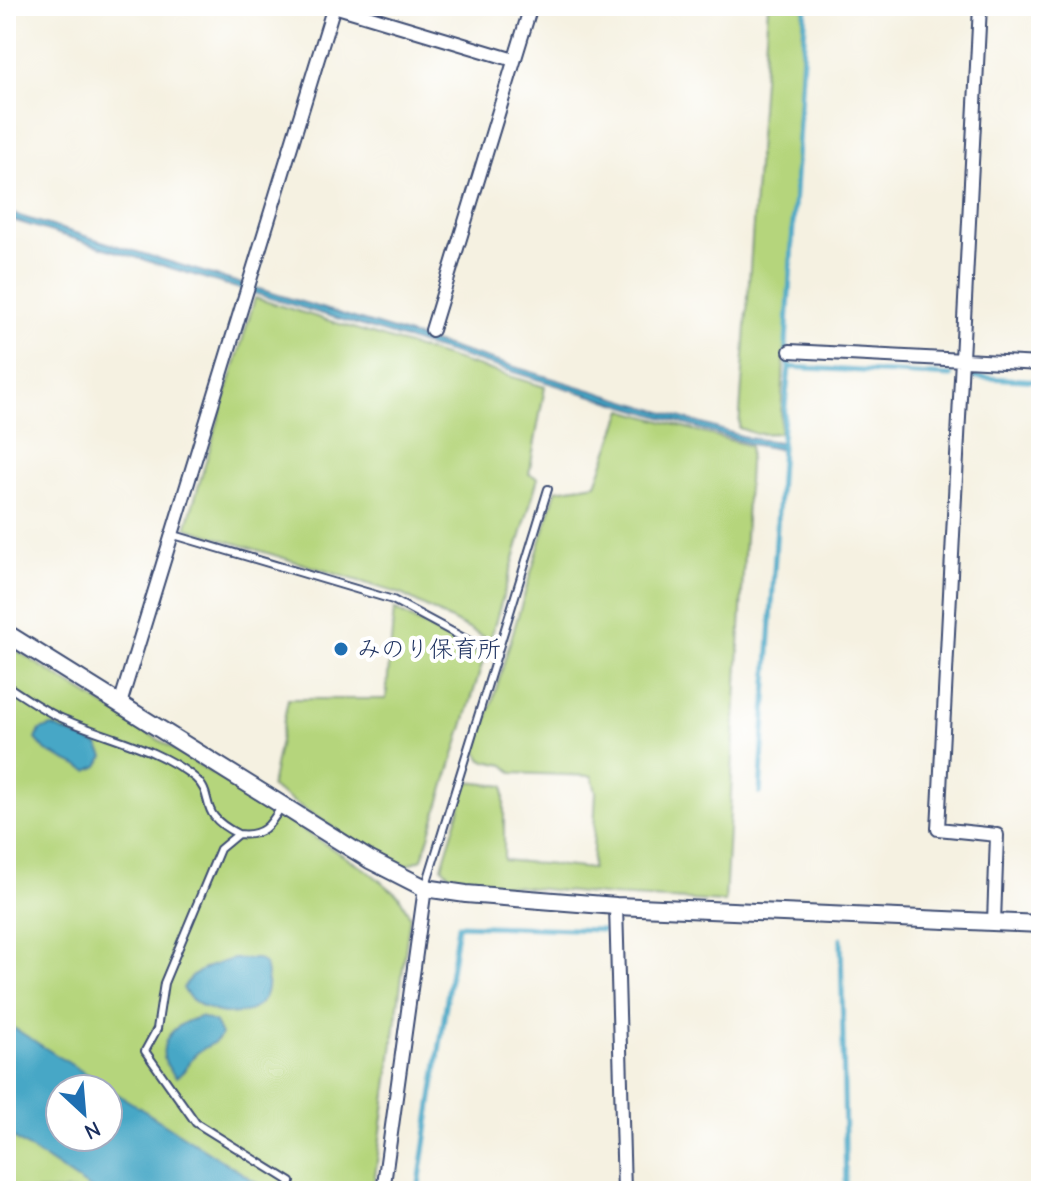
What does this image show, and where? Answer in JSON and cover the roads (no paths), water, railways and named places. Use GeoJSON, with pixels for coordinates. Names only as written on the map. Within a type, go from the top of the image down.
{"type":"FeatureCollection","features":[{"type":"Feature","properties":{"kind":"street"},"geometry":{"type":"LineString","coordinates":[[120,704],[334,6],[514,60]]}},
{"type":"Feature","properties":{"kind":"street"},"geometry":{"type":"LineString","coordinates":[[432,330],[531,6]]}},
{"type":"Feature","properties":{"kind":"street"},"geometry":{"type":"LineString","coordinates":[[980,6],[938,829],[997,835],[994,922]]}},
{"type":"Feature","properties":{"kind":"street"},"geometry":{"type":"LineString","coordinates":[[790,351],[1041,364]]}},
{"type":"Feature","properties":{"kind":"street"},"geometry":{"type":"LineString","coordinates":[[6,633],[370,860],[425,888],[616,906],[1041,924]]}},
{"type":"Feature","properties":{"kind":"street"},"geometry":{"type":"LineString","coordinates":[[383,1191],[425,888]]}},
{"type":"Feature","properties":{"kind":"street"},"geometry":{"type":"LineString","coordinates":[[616,906],[624,1191]]}},
{"type":"Feature","properties":{"kind":"lane"},"geometry":{"type":"LineString","coordinates":[[425,888],[548,489]]}},
{"type":"Feature","properties":{"kind":"lane"},"geometry":{"type":"LineString","coordinates":[[174,535],[393,600],[497,656]]}},
{"type":"Feature","properties":{"kind":"lane"},"geometry":{"type":"LineString","coordinates":[[6,685],[57,716],[151,753],[197,779],[210,814],[219,825],[238,834],[251,836],[269,828],[282,805]]}},
{"type":"Feature","properties":{"kind":"lane"},"geometry":{"type":"LineString","coordinates":[[238,834],[220,849],[164,983],[157,1029],[145,1051],[196,1123],[291,1182],[285,1191]]}},
{"type":"Feature","properties":{"kind":"lane"},"geometry":{"type":"LineString","coordinates":[[6,1184],[13,1191]]}},
{"type":"Feature","properties":{"kind":"water"},"geometry":{"type":"Polygon","coordinates":[[[6,212],[748,438],[780,442],[779,449],[751,444],[6,218],[6,212]]]}},
{"type":"Feature","properties":{"kind":"water"},"geometry":{"type":"Polygon","coordinates":[[[52,726],[98,745],[104,756],[98,766],[88,771],[46,751],[36,739],[40,730],[52,726]]]}},
{"type":"Feature","properties":{"kind":"water"},"geometry":{"type":"Polygon","coordinates":[[[233,959],[257,959],[265,964],[267,986],[262,1002],[250,1010],[236,1014],[219,1012],[204,1007],[183,988],[198,972],[233,959]]]}},
{"type":"Feature","properties":{"kind":"water"},"geometry":{"type":"Polygon","coordinates":[[[200,1017],[215,1022],[221,1035],[197,1053],[176,1077],[164,1058],[166,1040],[179,1026],[200,1017]]]}},
{"type":"Feature","properties":{"kind":"water"},"geometry":{"type":"Polygon","coordinates":[[[6,1023],[85,1073],[44,1073],[44,1153],[124,1153],[124,1098],[270,1191],[94,1191],[6,1133],[6,1023]]]}},
{"type":"Feature","properties":{"kind":"waterway"},"geometry":{"type":"LineString","coordinates":[[789,367],[786,344],[806,6]]}},
{"type":"Feature","properties":{"kind":"waterway"},"geometry":{"type":"LineString","coordinates":[[781,446],[789,367],[951,376]]}},
{"type":"Feature","properties":{"kind":"waterway"},"geometry":{"type":"LineString","coordinates":[[971,377],[1041,381]]}},
{"type":"Feature","properties":{"kind":"waterway"},"geometry":{"type":"LineString","coordinates":[[760,793],[782,446]]}},
{"type":"Feature","properties":{"kind":"waterway"},"geometry":{"type":"LineString","coordinates":[[418,1191],[458,925],[602,930]]}},
{"type":"Feature","properties":{"kind":"waterway"},"geometry":{"type":"LineString","coordinates":[[841,939],[846,1191]]}},
{"type":"Feature","properties":{"kind":"place","name":"みのり保育所"},"geometry":{"type":"Point","coordinates":[341,649]}}]}
